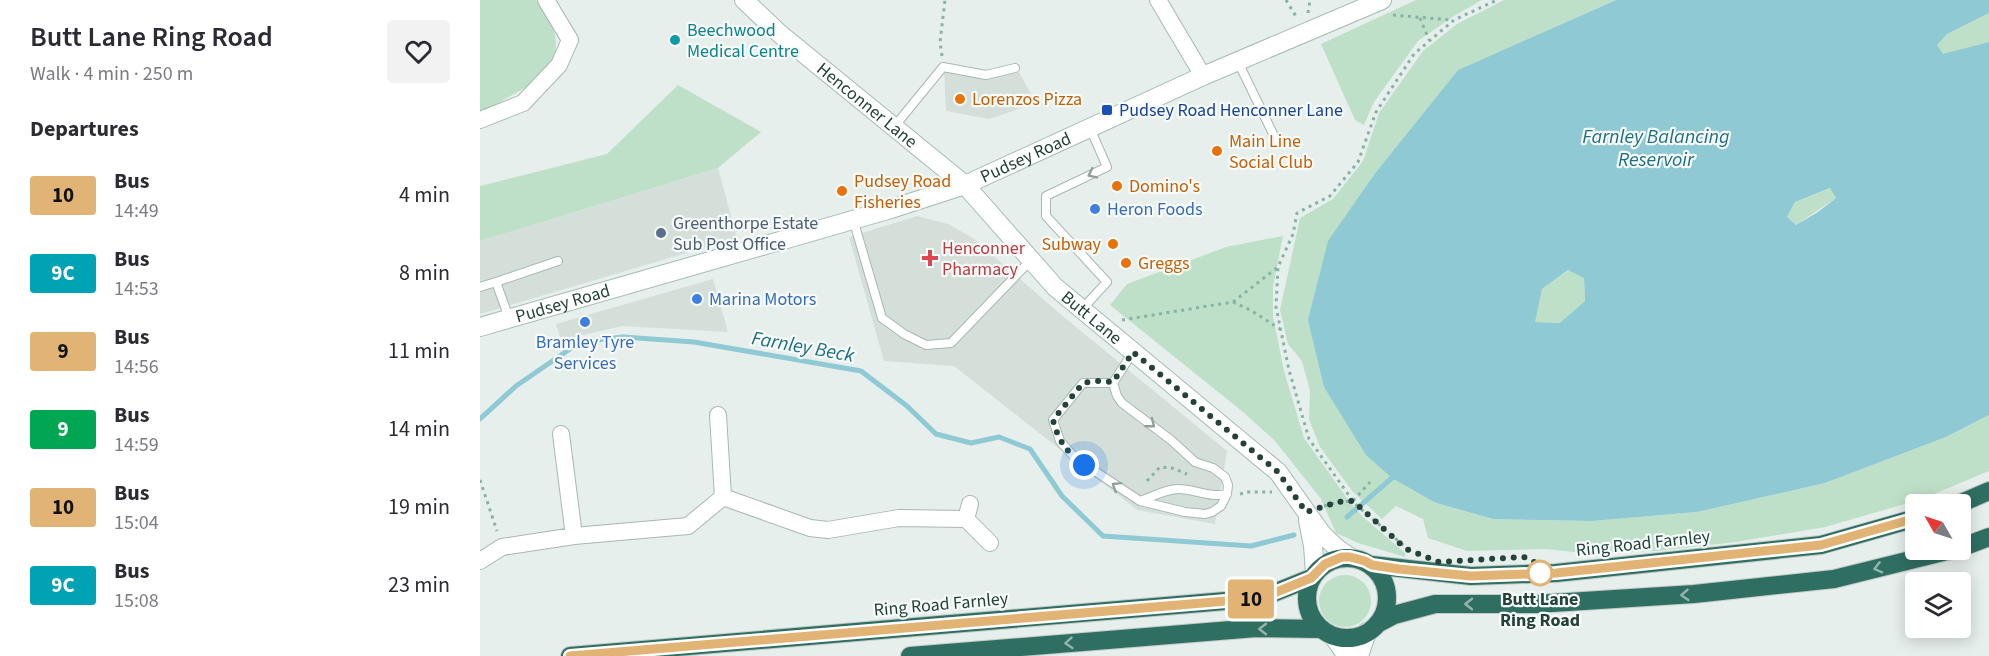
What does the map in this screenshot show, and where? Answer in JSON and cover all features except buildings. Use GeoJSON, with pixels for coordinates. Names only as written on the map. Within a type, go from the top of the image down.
{"type":"FeatureCollection","features":[{"type":"Feature","properties":{"kind":"highway"},"geometry":{"type":"LineString","coordinates":[[1971,499],[1989,491]]}},
{"type":"Feature","properties":{"kind":"highway","name":"Ring Road Farnley"},"geometry":{"type":"LineString","coordinates":[[1372,565],[1471,576],[1568,572],[1821,545],[1905,521]]}},
{"type":"Feature","properties":{"kind":"highway"},"geometry":{"type":"LineString","coordinates":[[1971,544],[1989,537]]}},
{"type":"Feature","properties":{"kind":"highway"},"geometry":{"type":"LineString","coordinates":[[1328,633],[1315,623],[1306,597],[1313,575],[1325,564],[1342,557],[1365,561],[1372,565],[1381,576],[1387,597],[1384,614],[1372,628]]}},
{"type":"Feature","properties":{"kind":"highway"},"geometry":{"type":"LineString","coordinates":[[910,656],[1256,628],[1355,637],[1394,615],[1435,604],[1536,604],[1694,594],[1834,579],[1911,560]]}},
{"type":"Feature","properties":{"kind":"highway","name":"Ring Road Farnley"},"geometry":{"type":"LineString","coordinates":[[570,656],[1262,598],[1313,575]]}},
{"type":"Feature","properties":{"kind":"main road","name":"Henconner Lane"},"geometry":{"type":"LineString","coordinates":[[744,0],[780,34],[966,185]]}},
{"type":"Feature","properties":{"kind":"main road","name":"Pudsey Road"},"geometry":{"type":"LineString","coordinates":[[480,327],[966,185],[1203,76],[1385,7]]}},
{"type":"Feature","properties":{"kind":"main road","name":"Butt Lane"},"geometry":{"type":"LineString","coordinates":[[966,185],[1055,287],[1278,472],[1322,534],[1350,557]]}},
{"type":"Feature","properties":{"kind":"main road","name":"Butt Lane"},"geometry":{"type":"LineString","coordinates":[[1306,512],[1313,546],[1313,575]]}},
{"type":"Feature","properties":{"kind":"main road"},"geometry":{"type":"LineString","coordinates":[[1359,656],[1372,628]]}},
{"type":"Feature","properties":{"kind":"main road"},"geometry":{"type":"LineString","coordinates":[[1328,633],[1347,656]]}},
{"type":"Feature","properties":{"kind":"street"},"geometry":{"type":"LineString","coordinates":[[480,120],[523,103],[559,65],[570,40],[546,0]]}},
{"type":"Feature","properties":{"kind":"street"},"geometry":{"type":"LineString","coordinates":[[1158,0],[1203,76]]}},
{"type":"Feature","properties":{"kind":"street"},"geometry":{"type":"LineString","coordinates":[[718,415],[723,497]]}},
{"type":"Feature","properties":{"kind":"street"},"geometry":{"type":"LineString","coordinates":[[561,434],[574,536]]}},
{"type":"Feature","properties":{"kind":"street"},"geometry":{"type":"LineString","coordinates":[[723,497],[810,528],[828,530],[899,519],[968,512],[990,543]]}},
{"type":"Feature","properties":{"kind":"street"},"geometry":{"type":"LineString","coordinates":[[480,561],[502,547],[574,536],[688,526],[723,497]]}},
{"type":"Feature","properties":{"kind":"lane"},"geometry":{"type":"LineString","coordinates":[[1238,62],[1277,142]]}},
{"type":"Feature","properties":{"kind":"lane"},"geometry":{"type":"LineString","coordinates":[[894,127],[943,67],[986,75],[1015,68]]}},
{"type":"Feature","properties":{"kind":"lane"},"geometry":{"type":"LineString","coordinates":[[1082,309],[1107,282],[1046,216],[1046,196],[1107,167],[1090,128]]}},
{"type":"Feature","properties":{"kind":"lane"},"geometry":{"type":"LineString","coordinates":[[853,219],[882,318],[904,334],[926,345],[951,343],[1031,260]]}},
{"type":"Feature","properties":{"kind":"lane"},"geometry":{"type":"LineString","coordinates":[[480,287],[558,261]]}},
{"type":"Feature","properties":{"kind":"lane"},"geometry":{"type":"LineString","coordinates":[[496,282],[509,318]]}},
{"type":"Feature","properties":{"kind":"lane"},"geometry":{"type":"LineString","coordinates":[[1113,382],[1083,383],[1053,420],[1060,441],[1075,458],[1140,501],[1185,513],[1212,513],[1221,506],[1227,494],[1228,485],[1225,477],[1220,472],[1195,462],[1171,440],[1122,403],[1117,396],[1113,382],[1133,352]]}},
{"type":"Feature","properties":{"kind":"lane"},"geometry":{"type":"LineString","coordinates":[[1140,501],[1168,490],[1180,489],[1216,496],[1227,494]]}},
{"type":"Feature","properties":{"kind":"path"},"geometry":{"type":"LineString","coordinates":[[943,67],[940,42],[945,0]]}},
{"type":"Feature","properties":{"kind":"path"},"geometry":{"type":"LineString","coordinates":[[1417,553],[1406,549],[1362,511],[1309,439],[1289,370],[1276,308],[1278,267],[1293,234],[1297,213],[1330,196],[1358,162],[1376,111],[1414,54],[1454,20],[1497,0]]}},
{"type":"Feature","properties":{"kind":"path"},"geometry":{"type":"LineString","coordinates":[[1385,7],[1420,18],[1454,20]]}},
{"type":"Feature","properties":{"kind":"path"},"geometry":{"type":"LineString","coordinates":[[1420,18],[1429,40]]}},
{"type":"Feature","properties":{"kind":"path"},"geometry":{"type":"LineString","coordinates":[[1100,324],[1233,302],[1278,267]]}},
{"type":"Feature","properties":{"kind":"path"},"geometry":{"type":"LineString","coordinates":[[1233,302],[1280,329]]}},
{"type":"Feature","properties":{"kind":"path"},"geometry":{"type":"LineString","coordinates":[[480,480],[502,547]]}},
{"type":"Feature","properties":{"kind":"path"},"geometry":{"type":"LineString","coordinates":[[1354,502],[1370,482]]}},
{"type":"Feature","properties":{"kind":"path"},"geometry":{"type":"LineString","coordinates":[[1306,512],[1338,502],[1354,502]]}},
{"type":"Feature","properties":{"kind":"shaded area"},"geometry":{"type":"Polygon","coordinates":[[[944,67],[987,74],[1016,67],[1036,103],[989,119],[946,111],[944,67]]]}},
{"type":"Feature","properties":{"kind":"shaded area"},"geometry":{"type":"Polygon","coordinates":[[[718,168],[737,238],[480,314],[480,241],[718,168]]]}},
{"type":"Feature","properties":{"kind":"shaded area"},"geometry":{"type":"Polygon","coordinates":[[[917,216],[948,224],[973,238],[1059,313],[1227,451],[1215,524],[1137,510],[954,366],[884,361],[849,237],[917,216]]]}},
{"type":"Feature","properties":{"kind":"shaded area"},"geometry":{"type":"Polygon","coordinates":[[[713,279],[728,332],[622,326],[561,340],[556,324],[713,279]]]}},
{"type":"Feature","properties":{"kind":"green space"},"geometry":{"type":"Polygon","coordinates":[[[480,0],[536,0],[547,15],[556,42],[555,54],[550,65],[541,75],[529,85],[480,112],[480,0]]]}},
{"type":"Feature","properties":{"kind":"green space"},"geometry":{"type":"Polygon","coordinates":[[[1416,0],[1482,0],[1418,41],[1374,102],[1364,125],[1355,120],[1321,44],[1416,0]]]}},
{"type":"Feature","properties":{"kind":"green space"},"geometry":{"type":"Polygon","coordinates":[[[1504,0],[1616,0],[1458,70],[1376,172],[1435,503],[1493,519],[1592,521],[1697,512],[1825,483],[1946,437],[1989,415],[1989,471],[1934,494],[1905,494],[1905,504],[1825,527],[1736,542],[1656,551],[1585,553],[1544,549],[1467,551],[1428,538],[1423,519],[1396,506],[1382,519],[1353,492],[1320,447],[1309,419],[1310,391],[1302,361],[1288,344],[1280,310],[1300,218],[1333,199],[1363,161],[1379,113],[1423,51],[1457,24],[1504,0]]]}},
{"type":"Feature","properties":{"kind":"green space"},"geometry":{"type":"Polygon","coordinates":[[[1989,13],[1989,42],[1943,55],[1936,45],[1947,34],[1989,13]]]}},
{"type":"Feature","properties":{"kind":"green space"},"geometry":{"type":"Polygon","coordinates":[[[678,85],[761,132],[718,168],[480,241],[480,186],[607,154],[678,85]]]}},
{"type":"Feature","properties":{"kind":"green space"},"geometry":{"type":"Polygon","coordinates":[[[1831,188],[1836,198],[1796,225],[1787,217],[1795,202],[1831,188]]]}},
{"type":"Feature","properties":{"kind":"green space"},"geometry":{"type":"Polygon","coordinates":[[[1283,236],[1273,287],[1273,316],[1284,371],[1304,438],[1349,501],[1362,516],[1405,553],[1405,557],[1358,543],[1336,533],[1321,499],[1275,441],[1243,412],[1110,305],[1127,284],[1226,247],[1283,236]]]}},
{"type":"Feature","properties":{"kind":"green space"},"geometry":{"type":"Polygon","coordinates":[[[1569,270],[1584,278],[1585,301],[1561,323],[1534,322],[1542,289],[1569,270]]]}},
{"type":"Feature","properties":{"kind":"green space"},"geometry":{"type":"Polygon","coordinates":[[[1345,575],[1355,577],[1363,583],[1369,591],[1371,601],[1369,611],[1363,619],[1355,625],[1345,627],[1335,625],[1327,619],[1321,611],[1319,601],[1321,591],[1327,583],[1335,577],[1345,575]]]}},
{"type":"Feature","properties":{"kind":"water","name":"Farnley Balancing Reservoir"},"geometry":{"type":"Polygon","coordinates":[[[1616,0],[1989,0],[1989,13],[1947,34],[1937,45],[1943,54],[1989,42],[1989,415],[1946,437],[1825,483],[1697,512],[1592,521],[1493,519],[1436,503],[1392,478],[1366,455],[1324,387],[1308,320],[1328,241],[1376,172],[1458,70],[1616,0]],[[1830,188],[1795,202],[1787,217],[1796,225],[1818,212],[1836,198],[1830,188]],[[1568,270],[1542,289],[1535,322],[1560,323],[1585,301],[1584,278],[1568,270]]]}},
{"type":"Feature","properties":{"kind":"waterway","name":"Farnley Beck"},"geometry":{"type":"LineString","coordinates":[[480,419],[516,386],[580,342],[623,337],[694,342],[861,371],[907,406],[936,434],[971,443],[999,437],[1030,449],[1062,496],[1103,536],[1251,546],[1294,535]]}},
{"type":"Feature","properties":{"kind":"waterway","name":"Farnley Beck"},"geometry":{"type":"LineString","coordinates":[[1347,517],[1392,478]]}},
{"type":"Feature","properties":{"kind":"bus line","name":"10"},"geometry":{"type":"LineString","coordinates":[[570,656],[1262,598],[1311,578],[1325,564],[1342,557],[1399,569],[1471,576],[1556,573],[1821,545],[1905,521]]}},
{"type":"Feature","properties":{"kind":"place","name":"Beechwood Medical Centre"},"geometry":{"type":"Point","coordinates":[675,40]}},
{"type":"Feature","properties":{"kind":"place","name":"Lorenzos Pizza"},"geometry":{"type":"Point","coordinates":[960,99]}},
{"type":"Feature","properties":{"kind":"place","name":"Pudsey Road Henconner Lane"},"geometry":{"type":"Point","coordinates":[1107,110]}},
{"type":"Feature","properties":{"kind":"place","name":"Main Line Social Club"},"geometry":{"type":"Point","coordinates":[1217,151]}},
{"type":"Feature","properties":{"kind":"place","name":"Domino's"},"geometry":{"type":"Point","coordinates":[1117,186]}},
{"type":"Feature","properties":{"kind":"place","name":"Pudsey Road Fisheries"},"geometry":{"type":"Point","coordinates":[842,191]}},
{"type":"Feature","properties":{"kind":"place","name":"Heron Foods"},"geometry":{"type":"Point","coordinates":[1095,209]}},
{"type":"Feature","properties":{"kind":"place","name":"Greenthorpe Estate Sub Post Office"},"geometry":{"type":"Point","coordinates":[661,233]}},
{"type":"Feature","properties":{"kind":"place","name":"Subway"},"geometry":{"type":"Point","coordinates":[1113,244]}},
{"type":"Feature","properties":{"kind":"place","name":"Henconner Pharmacy"},"geometry":{"type":"Point","coordinates":[930,258]}},
{"type":"Feature","properties":{"kind":"place","name":"Greggs"},"geometry":{"type":"Point","coordinates":[1126,263]}},
{"type":"Feature","properties":{"kind":"place","name":"Marina Motors"},"geometry":{"type":"Point","coordinates":[697,299]}},
{"type":"Feature","properties":{"kind":"place","name":"Bramley Tyre Services"},"geometry":{"type":"Point","coordinates":[585,322]}},
{"type":"Feature","properties":{"kind":"place","name":"Butt Lane Ring Road"},"geometry":{"type":"Point","coordinates":[1540,573]}},
{"type":"Feature","properties":{"kind":"route"},"geometry":{"type":"LineString","coordinates":[[1084,465],[1068,452],[1060,441],[1053,420],[1083,383],[1113,382],[1133,352],[1278,472],[1306,512],[1338,502],[1353,501],[1406,549],[1439,562],[1524,557],[1540,565],[1540,573]]}}]}
